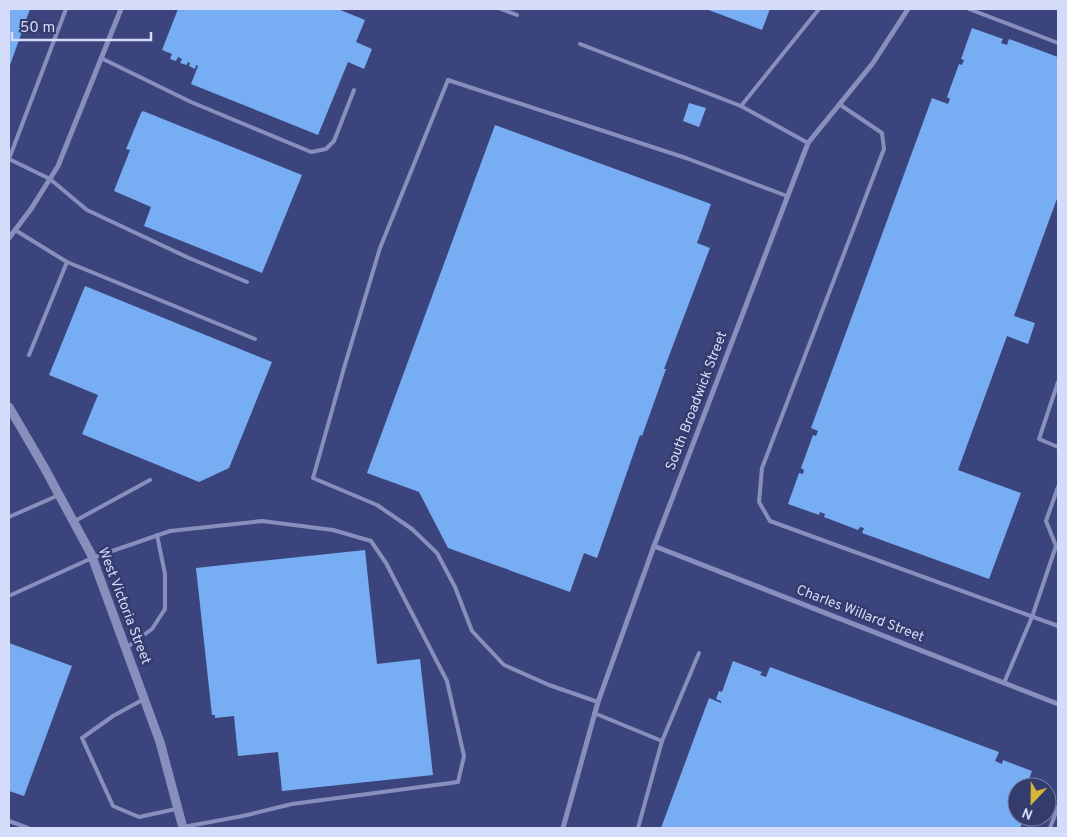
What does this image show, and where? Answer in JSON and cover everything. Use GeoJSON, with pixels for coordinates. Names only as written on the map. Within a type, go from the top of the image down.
{"type":"FeatureCollection","features":[{"type":"Feature","properties":{"kind":"street"},"geometry":{"type":"LineString","coordinates":[[9,238],[31,209],[58,166],[121,9]]}},
{"type":"Feature","properties":{"kind":"street","name":"South Broadwick Street"},"geometry":{"type":"LineString","coordinates":[[562,828],[594,712],[654,546],[808,143],[874,63],[908,9]]}},
{"type":"Feature","properties":{"kind":"street","name":"West Victoria Street"},"geometry":{"type":"LineString","coordinates":[[9,407],[92,558],[160,742],[183,828]]}},
{"type":"Feature","properties":{"kind":"street","name":"Charles Willard Street"},"geometry":{"type":"LineString","coordinates":[[654,546],[1058,704]]}},
{"type":"Feature","properties":{"kind":"lane"},"geometry":{"type":"LineString","coordinates":[[66,9],[9,159],[50,179],[87,210],[189,258],[247,282]]}},
{"type":"Feature","properties":{"kind":"lane"},"geometry":{"type":"LineString","coordinates":[[501,9],[517,15]]}},
{"type":"Feature","properties":{"kind":"lane"},"geometry":{"type":"LineString","coordinates":[[741,106],[805,24],[819,9]]}},
{"type":"Feature","properties":{"kind":"lane"},"geometry":{"type":"LineString","coordinates":[[969,9],[1058,43]]}},
{"type":"Feature","properties":{"kind":"lane"},"geometry":{"type":"LineString","coordinates":[[580,44],[741,106],[808,143]]}},
{"type":"Feature","properties":{"kind":"lane"},"geometry":{"type":"LineString","coordinates":[[101,58],[191,102],[311,152],[326,150],[334,141],[354,90]]}},
{"type":"Feature","properties":{"kind":"lane"},"geometry":{"type":"LineString","coordinates":[[598,702],[549,685],[504,665],[472,631],[455,587],[437,553],[412,528],[377,505],[313,478],[380,248],[448,80],[686,158],[787,196]]}},
{"type":"Feature","properties":{"kind":"lane"},"geometry":{"type":"LineString","coordinates":[[839,104],[882,133],[884,149],[762,468],[759,502],[770,521],[1058,626]]}},
{"type":"Feature","properties":{"kind":"lane"},"geometry":{"type":"LineString","coordinates":[[15,230],[67,262],[255,339]]}},
{"type":"Feature","properties":{"kind":"lane"},"geometry":{"type":"LineString","coordinates":[[29,355],[67,262]]}},
{"type":"Feature","properties":{"kind":"lane"},"geometry":{"type":"LineString","coordinates":[[1058,382],[1039,439],[1058,447]]}},
{"type":"Feature","properties":{"kind":"lane"},"geometry":{"type":"LineString","coordinates":[[73,522],[150,480]]}},
{"type":"Feature","properties":{"kind":"lane"},"geometry":{"type":"LineString","coordinates":[[1004,683],[1032,616],[1057,545],[1046,521],[1058,487]]}},
{"type":"Feature","properties":{"kind":"lane"},"geometry":{"type":"LineString","coordinates":[[9,517],[59,495]]}},
{"type":"Feature","properties":{"kind":"lane"},"geometry":{"type":"LineString","coordinates":[[11,595],[92,558],[170,530],[262,522],[333,530],[370,541],[386,563],[447,681],[464,756],[458,782],[292,804],[183,828]]}},
{"type":"Feature","properties":{"kind":"lane"},"geometry":{"type":"LineString","coordinates":[[126,648],[152,629],[165,610],[165,574],[157,535]]}},
{"type":"Feature","properties":{"kind":"lane"},"geometry":{"type":"LineString","coordinates":[[638,828],[662,741],[699,653]]}},
{"type":"Feature","properties":{"kind":"lane"},"geometry":{"type":"LineString","coordinates":[[144,699],[113,716],[82,738],[113,806],[140,817],[178,809]]}},
{"type":"Feature","properties":{"kind":"lane"},"geometry":{"type":"LineString","coordinates":[[594,712],[662,741]]}},
{"type":"Feature","properties":{"kind":"lane"},"geometry":{"type":"LineString","coordinates":[[1050,828],[1058,807]]}},
{"type":"Feature","properties":{"kind":"lane"},"geometry":{"type":"LineString","coordinates":[[9,821],[28,828]]}},
{"type":"Feature","properties":{"kind":"shaded area"},"geometry":{"type":"Polygon","coordinates":[[[9,9],[1058,9],[1058,828],[9,828],[9,9]]]}},
{"type":"Feature","properties":{"kind":"building"},"geometry":{"type":"Polygon","coordinates":[[[9,9],[30,9],[9,68],[9,9]]]}},
{"type":"Feature","properties":{"kind":"building"},"geometry":{"type":"Polygon","coordinates":[[[178,9],[338,9],[365,20],[356,42],[372,49],[364,69],[348,62],[318,135],[191,84],[198,66],[196,65],[195,69],[189,66],[190,63],[188,62],[187,65],[180,63],[182,59],[178,57],[176,61],[170,59],[172,54],[162,50],[178,9]]]}},
{"type":"Feature","properties":{"kind":"building"},"geometry":{"type":"Polygon","coordinates":[[[706,9],[770,9],[762,30],[706,9]]]}},
{"type":"Feature","properties":{"kind":"building"},"geometry":{"type":"Polygon","coordinates":[[[972,28],[1003,39],[1001,43],[1007,45],[1009,39],[1058,57],[1058,196],[1014,316],[1035,323],[1028,344],[1007,336],[958,470],[1021,493],[989,579],[862,533],[864,528],[860,527],[858,530],[824,517],[825,514],[820,512],[819,515],[788,504],[799,473],[803,474],[804,470],[801,468],[813,435],[816,436],[818,431],[811,428],[932,98],[948,104],[950,99],[947,97],[959,64],[962,65],[964,60],[961,59],[972,28]]]}},
{"type":"Feature","properties":{"kind":"building"},"geometry":{"type":"Polygon","coordinates":[[[689,103],[706,108],[699,127],[683,121],[689,103]]]}},
{"type":"Feature","properties":{"kind":"building"},"geometry":{"type":"Polygon","coordinates":[[[143,111],[302,175],[262,273],[144,226],[151,207],[114,191],[130,150],[126,149],[143,111]]]}},
{"type":"Feature","properties":{"kind":"building"},"geometry":{"type":"Polygon","coordinates":[[[495,125],[711,204],[697,243],[710,248],[664,369],[666,369],[642,436],[640,435],[597,558],[584,553],[570,592],[448,548],[419,492],[367,473],[495,125]]]}},
{"type":"Feature","properties":{"kind":"building"},"geometry":{"type":"Polygon","coordinates":[[[85,286],[272,362],[229,468],[199,482],[82,434],[98,395],[49,375],[85,286]]]}},
{"type":"Feature","properties":{"kind":"building"},"geometry":{"type":"Polygon","coordinates":[[[365,550],[377,664],[420,659],[433,775],[282,791],[278,752],[238,756],[234,716],[215,718],[215,715],[212,715],[196,568],[365,550]]]}},
{"type":"Feature","properties":{"kind":"building"},"geometry":{"type":"Polygon","coordinates":[[[9,643],[72,666],[24,796],[9,791],[9,643]]]}},
{"type":"Feature","properties":{"kind":"building"},"geometry":{"type":"Polygon","coordinates":[[[733,661],[762,672],[760,675],[766,677],[770,667],[999,752],[995,761],[1002,764],[1003,760],[1032,771],[1030,777],[1007,777],[1007,827],[1020,827],[661,828],[709,698],[721,703],[721,701],[716,699],[719,691],[722,692],[733,661]]]}}]}
